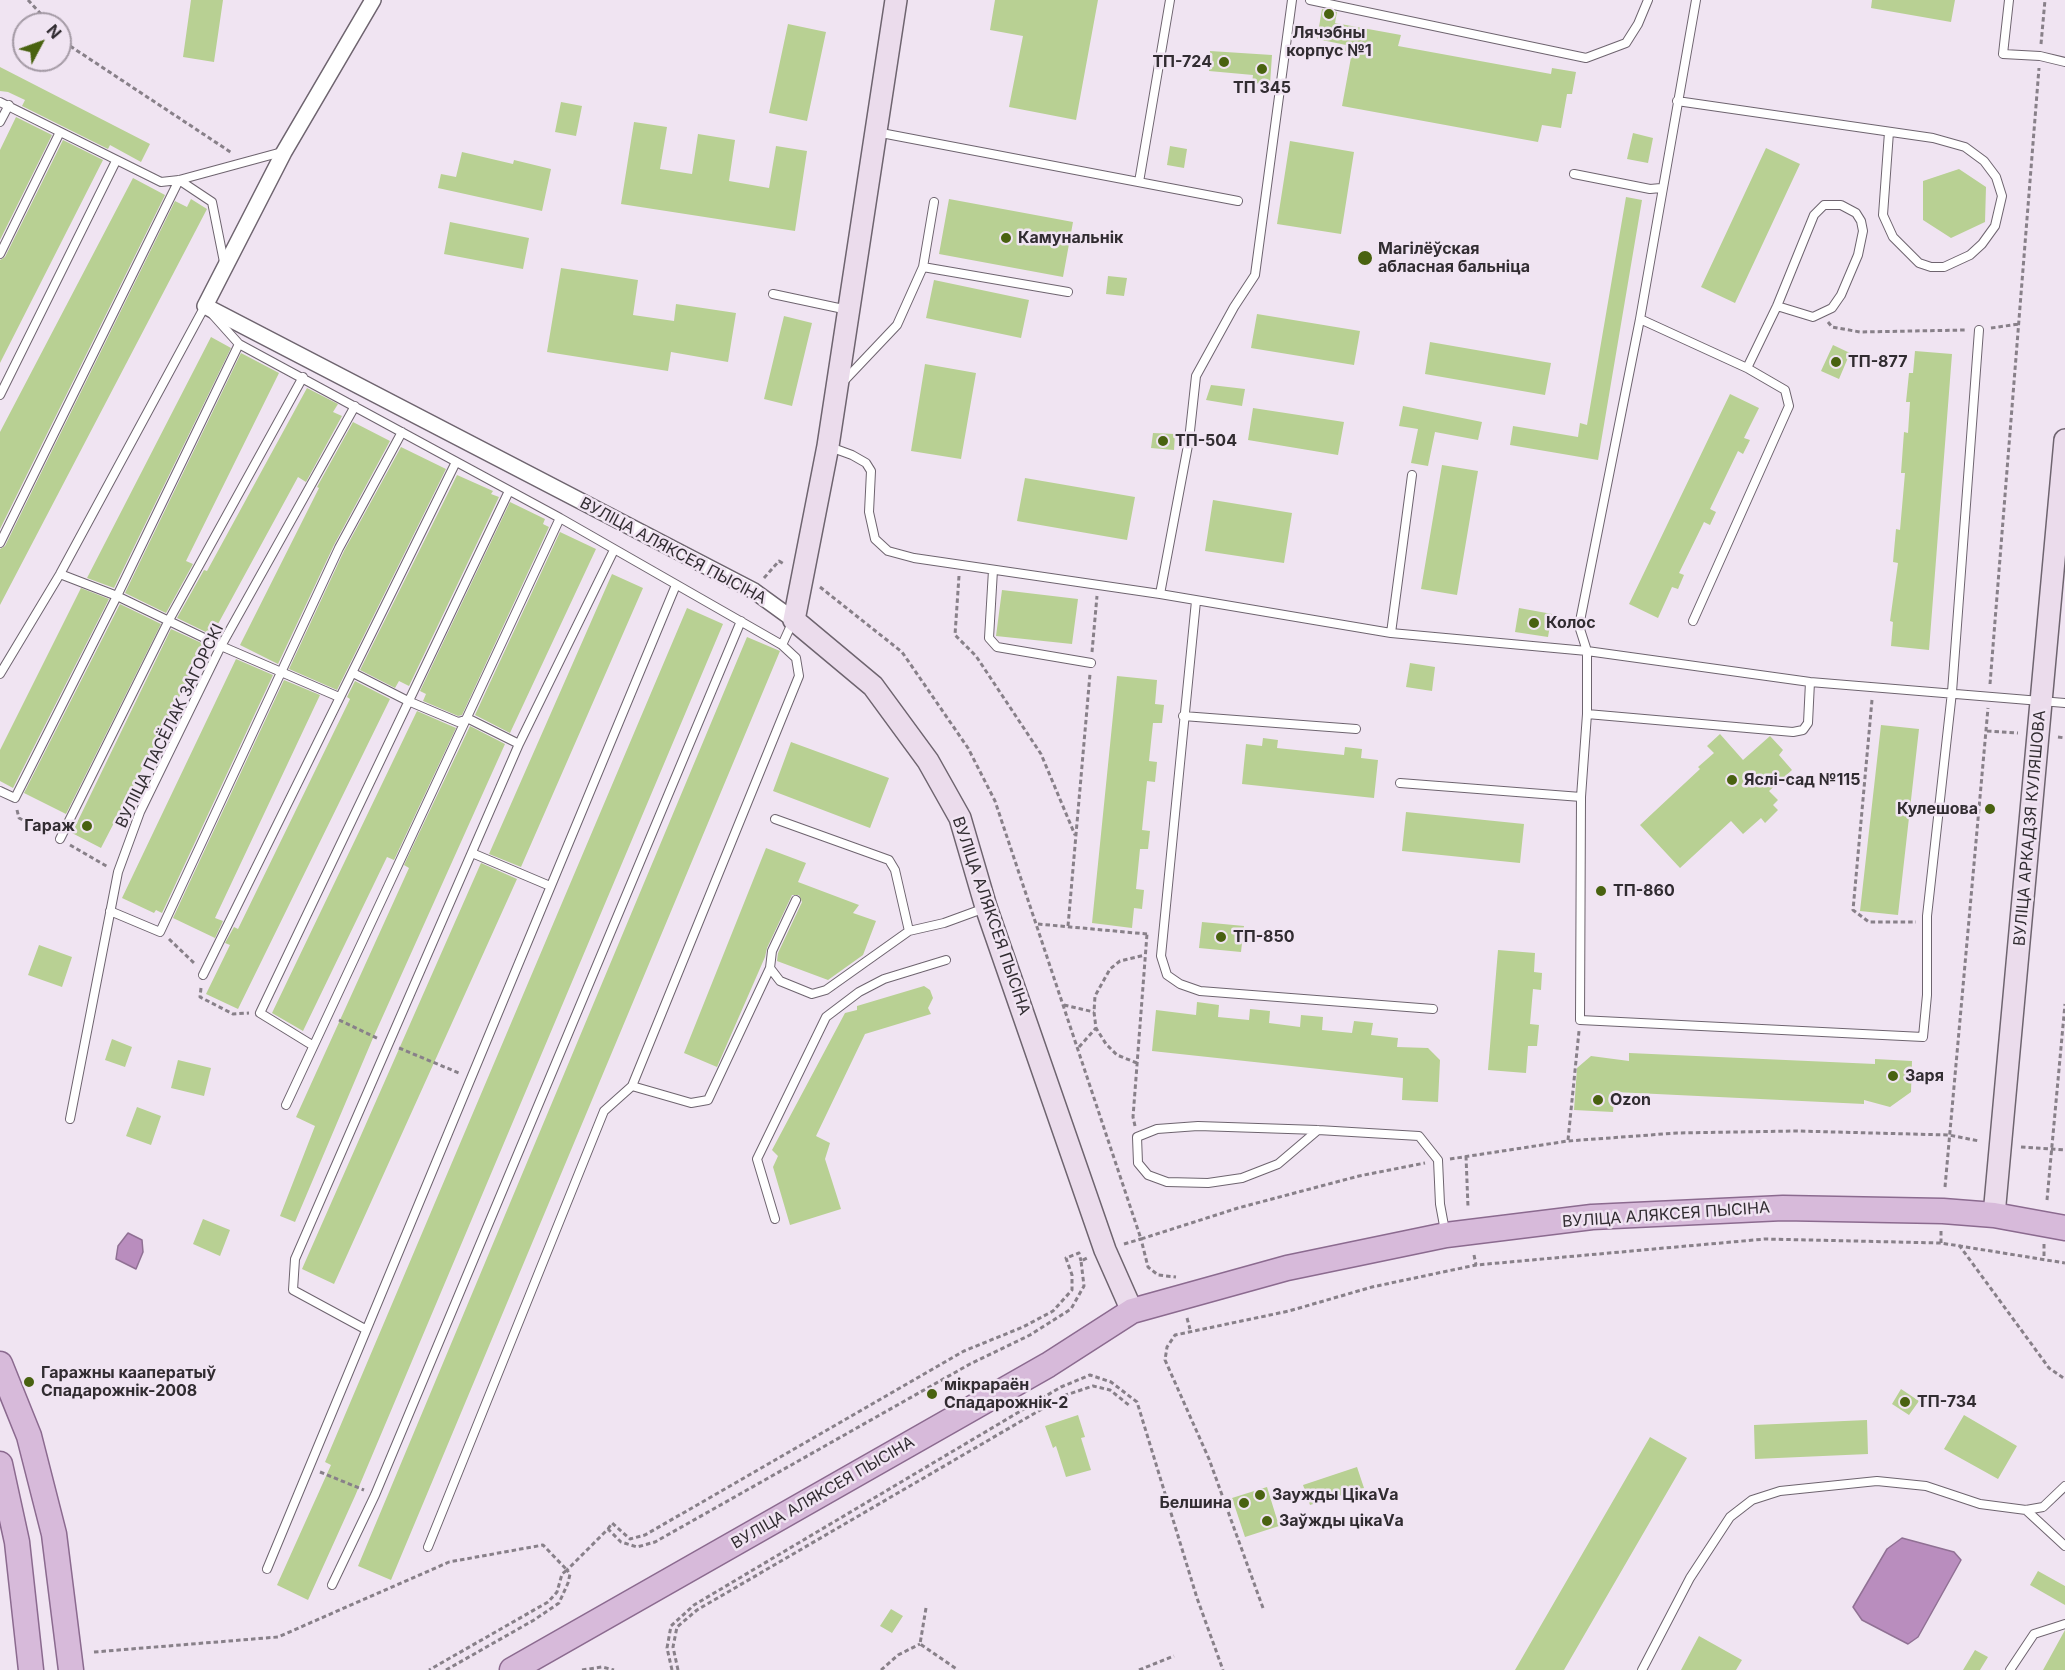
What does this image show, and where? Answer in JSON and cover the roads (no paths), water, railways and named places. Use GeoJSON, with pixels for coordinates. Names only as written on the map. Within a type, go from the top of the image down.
{"type":"FeatureCollection","features":[{"type":"Feature","properties":{"kind":"main road"},"geometry":{"type":"LineString","coordinates":[[794,620],[828,446],[896,0]]}},
{"type":"Feature","properties":{"kind":"main road","name":"ВУЛІЦА АРКАДЗЯ КУЛЯШОВА"},"geometry":{"type":"LineString","coordinates":[[1994,1215],[2065,440]]}},
{"type":"Feature","properties":{"kind":"main road","name":"ВУЛІЦА АЛЯКСЕЯ ПЫСІНА"},"geometry":{"type":"LineString","coordinates":[[794,620],[873,686],[928,761],[960,818],[986,907],[1106,1250],[1132,1311]]}},
{"type":"Feature","properties":{"kind":"main road","name":"ВУЛІЦА АЛЯКСЕЯ ПЫСІНА"},"geometry":{"type":"LineString","coordinates":[[512,1670],[1038,1371],[1132,1311],[1287,1268],[1446,1235],[1592,1217],[1783,1208],[1994,1215],[2065,1228]]}},
{"type":"Feature","properties":{"kind":"main road"},"geometry":{"type":"LineString","coordinates":[[0,1364],[28,1436],[54,1534],[71,1670]]}},
{"type":"Feature","properties":{"kind":"main road"},"geometry":{"type":"LineString","coordinates":[[0,1464],[17,1542],[31,1670]]}},
{"type":"Feature","properties":{"kind":"street"},"geometry":{"type":"LineString","coordinates":[[205,306],[284,152],[373,0]]}},
{"type":"Feature","properties":{"kind":"street","name":"ВУЛІЦА АЛЯКСЕЯ ПЫСІНА"},"geometry":{"type":"LineString","coordinates":[[205,306],[754,591],[794,620]]}},
{"type":"Feature","properties":{"kind":"lane"},"geometry":{"type":"LineString","coordinates":[[1139,182],[1170,0]]}},
{"type":"Feature","properties":{"kind":"lane"},"geometry":{"type":"LineString","coordinates":[[1160,594],[1189,440],[1196,376],[1234,307],[1255,275],[1292,0]]}},
{"type":"Feature","properties":{"kind":"lane"},"geometry":{"type":"LineString","coordinates":[[1310,0],[1586,58],[1626,43],[1638,24],[1648,0]]}},
{"type":"Feature","properties":{"kind":"lane"},"geometry":{"type":"LineString","coordinates":[[1696,0],[1661,188],[1640,319],[1579,626],[1587,651],[1587,714],[1581,797],[1580,1020],[1923,1037],[1927,995],[1927,916],[1952,692],[1979,330]]}},
{"type":"Feature","properties":{"kind":"lane"},"geometry":{"type":"LineString","coordinates":[[2009,0],[2003,54],[2040,56],[2065,62]]}},
{"type":"Feature","properties":{"kind":"lane"},"geometry":{"type":"LineString","coordinates":[[1677,101],[1933,138],[1965,147],[1984,161],[1996,177],[2002,196],[1995,226],[1982,244],[1970,255],[1944,267],[1931,267],[1919,263],[1893,237],[1883,215],[1889,132]]}},
{"type":"Feature","properties":{"kind":"lane"},"geometry":{"type":"LineString","coordinates":[[0,122],[4,104],[161,182],[179,180],[284,152]]}},
{"type":"Feature","properties":{"kind":"lane"},"geometry":{"type":"LineString","coordinates":[[0,254],[60,132]]}},
{"type":"Feature","properties":{"kind":"lane"},"geometry":{"type":"LineString","coordinates":[[875,132],[1238,201]]}},
{"type":"Feature","properties":{"kind":"lane"},"geometry":{"type":"LineString","coordinates":[[0,395],[116,161]]}},
{"type":"Feature","properties":{"kind":"lane"},"geometry":{"type":"LineString","coordinates":[[1574,174],[1650,189],[1661,188]]}},
{"type":"Feature","properties":{"kind":"lane"},"geometry":{"type":"LineString","coordinates":[[179,180],[212,202],[225,266]]}},
{"type":"Feature","properties":{"kind":"lane"},"geometry":{"type":"LineString","coordinates":[[0,543],[179,180]]}},
{"type":"Feature","properties":{"kind":"lane"},"geometry":{"type":"LineString","coordinates":[[835,391],[897,325],[923,267],[934,202]]}},
{"type":"Feature","properties":{"kind":"lane"},"geometry":{"type":"LineString","coordinates":[[1747,368],[1777,306],[1814,215],[1824,204],[1840,205],[1856,213],[1863,231],[1858,255],[1841,295],[1832,308],[1822,315],[1813,317],[1777,306]]}},
{"type":"Feature","properties":{"kind":"lane"},"geometry":{"type":"LineString","coordinates":[[923,267],[1068,292]]}},
{"type":"Feature","properties":{"kind":"lane"},"geometry":{"type":"LineString","coordinates":[[773,294],[850,310]]}},
{"type":"Feature","properties":{"kind":"lane"},"geometry":{"type":"LineString","coordinates":[[0,675],[3,663],[60,574],[205,306],[239,344],[303,377],[741,621],[782,645],[796,658],[799,676],[632,1086],[604,1111],[428,1547]]}},
{"type":"Feature","properties":{"kind":"lane"},"geometry":{"type":"LineString","coordinates":[[1640,319],[1747,368],[1785,390],[1789,406],[1693,621]]}},
{"type":"Feature","properties":{"kind":"lane"},"geometry":{"type":"LineString","coordinates":[[0,791],[15,798],[117,596],[239,344]]}},
{"type":"Feature","properties":{"kind":"lane"},"geometry":{"type":"LineString","coordinates":[[60,838],[169,620],[303,377]]}},
{"type":"Feature","properties":{"kind":"lane","name":"ВУЛІЦА ПАСЁЛАК ЗАГОРСКІ"},"geometry":{"type":"LineString","coordinates":[[70,1119],[118,872],[140,812],[221,646],[355,406]]}},
{"type":"Feature","properties":{"kind":"lane"},"geometry":{"type":"LineString","coordinates":[[110,911],[160,932],[339,548],[402,432]]}},
{"type":"Feature","properties":{"kind":"lane"},"geometry":{"type":"LineString","coordinates":[[828,446],[859,459],[871,471],[869,512],[875,539],[888,551],[959,565],[1160,594],[1391,633],[1587,651],[1810,682],[2041,699],[2065,703]]}},
{"type":"Feature","properties":{"kind":"lane"},"geometry":{"type":"LineString","coordinates":[[203,975],[456,462]]}},
{"type":"Feature","properties":{"kind":"lane"},"geometry":{"type":"LineString","coordinates":[[1391,633],[1412,475]]}},
{"type":"Feature","properties":{"kind":"lane"},"geometry":{"type":"LineString","coordinates":[[312,1045],[260,1013],[509,491]]}},
{"type":"Feature","properties":{"kind":"lane"},"geometry":{"type":"LineString","coordinates":[[286,1105],[463,721],[560,519]]}},
{"type":"Feature","properties":{"kind":"lane"},"geometry":{"type":"LineString","coordinates":[[365,1329],[293,1290],[295,1259],[519,744],[614,550]]}},
{"type":"Feature","properties":{"kind":"lane"},"geometry":{"type":"LineString","coordinates":[[993,570],[989,638],[997,647],[1091,663]]}},
{"type":"Feature","properties":{"kind":"lane"},"geometry":{"type":"LineString","coordinates":[[60,574],[117,596],[221,646],[339,696]]}},
{"type":"Feature","properties":{"kind":"lane"},"geometry":{"type":"LineString","coordinates":[[267,1569],[676,585]]}},
{"type":"Feature","properties":{"kind":"lane"},"geometry":{"type":"LineString","coordinates":[[1196,601],[1161,956],[1167,975],[1180,984],[1200,991],[1433,1009]]}},
{"type":"Feature","properties":{"kind":"lane"},"geometry":{"type":"LineString","coordinates":[[782,645],[794,620]]}},
{"type":"Feature","properties":{"kind":"lane"},"geometry":{"type":"LineString","coordinates":[[332,1585],[375,1495],[741,621]]}},
{"type":"Feature","properties":{"kind":"lane"},"geometry":{"type":"LineString","coordinates":[[353,673],[408,701],[463,721],[469,719],[519,744]]}},
{"type":"Feature","properties":{"kind":"lane"},"geometry":{"type":"LineString","coordinates":[[1587,714],[1793,732],[1803,730],[1808,723],[1810,682]]}},
{"type":"Feature","properties":{"kind":"lane"},"geometry":{"type":"LineString","coordinates":[[1183,716],[1356,729]]}},
{"type":"Feature","properties":{"kind":"lane"},"geometry":{"type":"LineString","coordinates":[[1400,783],[1581,797]]}},
{"type":"Feature","properties":{"kind":"lane"},"geometry":{"type":"LineString","coordinates":[[775,819],[889,860],[895,870],[909,931]]}},
{"type":"Feature","properties":{"kind":"lane"},"geometry":{"type":"LineString","coordinates":[[472,853],[550,886]]}},
{"type":"Feature","properties":{"kind":"lane"},"geometry":{"type":"LineString","coordinates":[[632,1086],[691,1103],[708,1100],[770,968],[772,951],[796,900]]}},
{"type":"Feature","properties":{"kind":"lane"},"geometry":{"type":"LineString","coordinates":[[770,968],[780,981],[812,993],[826,990],[909,931],[944,923],[986,907]]}},
{"type":"Feature","properties":{"kind":"lane"},"geometry":{"type":"LineString","coordinates":[[775,1219],[757,1159],[826,1017],[859,992],[884,979],[946,960]]}},
{"type":"Feature","properties":{"kind":"lane"},"geometry":{"type":"LineString","coordinates":[[1318,1130],[1278,1164],[1242,1178],[1208,1183],[1167,1182],[1148,1175],[1138,1163],[1137,1137],[1157,1129],[1198,1126],[1318,1130],[1419,1136],[1438,1160],[1440,1204],[1446,1235]]}},
{"type":"Feature","properties":{"kind":"lane"},"geometry":{"type":"LineString","coordinates":[[1641,1670],[1690,1578],[1730,1517],[1752,1500],[1780,1491],[1877,1481],[1926,1486],[1980,1504],[2026,1510],[2043,1507],[2065,1486]]}},
{"type":"Feature","properties":{"kind":"lane"},"geometry":{"type":"LineString","coordinates":[[2026,1510],[2065,1546]]}},
{"type":"Feature","properties":{"kind":"lane"},"geometry":{"type":"LineString","coordinates":[[2010,1670],[2034,1634],[2065,1624]]}},
{"type":"Feature","properties":{"kind":"place","name":"Лячэбны корпус №1"},"geometry":{"type":"Point","coordinates":[1329,14]}},
{"type":"Feature","properties":{"kind":"place","name":"ТП-724"},"geometry":{"type":"Point","coordinates":[1224,62]}},
{"type":"Feature","properties":{"kind":"place","name":"ТП 345"},"geometry":{"type":"Point","coordinates":[1262,69]}},
{"type":"Feature","properties":{"kind":"place","name":"Камунальнік"},"geometry":{"type":"Point","coordinates":[1006,238]}},
{"type":"Feature","properties":{"kind":"place","name":"Магілёўская абласная бальніца"},"geometry":{"type":"Point","coordinates":[1365,258]}},
{"type":"Feature","properties":{"kind":"place","name":"ТП-877"},"geometry":{"type":"Point","coordinates":[1836,362]}},
{"type":"Feature","properties":{"kind":"place","name":"ТП-504"},"geometry":{"type":"Point","coordinates":[1163,441]}},
{"type":"Feature","properties":{"kind":"place","name":"Колос"},"geometry":{"type":"Point","coordinates":[1534,623]}},
{"type":"Feature","properties":{"kind":"place","name":"Яслі-сад №115"},"geometry":{"type":"Point","coordinates":[1732,780]}},
{"type":"Feature","properties":{"kind":"place","name":"Кулешова"},"geometry":{"type":"Point","coordinates":[1990,809]}},
{"type":"Feature","properties":{"kind":"place","name":"Гараж"},"geometry":{"type":"Point","coordinates":[87,826]}},
{"type":"Feature","properties":{"kind":"place","name":"ТП-860"},"geometry":{"type":"Point","coordinates":[1601,891]}},
{"type":"Feature","properties":{"kind":"place","name":"ТП-850"},"geometry":{"type":"Point","coordinates":[1221,937]}},
{"type":"Feature","properties":{"kind":"place","name":"Заря"},"geometry":{"type":"Point","coordinates":[1893,1076]}},
{"type":"Feature","properties":{"kind":"place","name":"Ozon"},"geometry":{"type":"Point","coordinates":[1598,1100]}},
{"type":"Feature","properties":{"kind":"place","name":"Гаражны кааператыў Спадарожнік-2008"},"geometry":{"type":"Point","coordinates":[29,1382]}},
{"type":"Feature","properties":{"kind":"place","name":"мікрараён Спадарожнік-2"},"geometry":{"type":"Point","coordinates":[932,1394]}},
{"type":"Feature","properties":{"kind":"place","name":"ТП-734"},"geometry":{"type":"Point","coordinates":[1905,1402]}},
{"type":"Feature","properties":{"kind":"place","name":"Заужды ЦікаVа"},"geometry":{"type":"Point","coordinates":[1260,1495]}},
{"type":"Feature","properties":{"kind":"place","name":"Белшина"},"geometry":{"type":"Point","coordinates":[1244,1503]}},
{"type":"Feature","properties":{"kind":"place","name":"Заўжды цікаVа"},"geometry":{"type":"Point","coordinates":[1267,1521]}}]}
